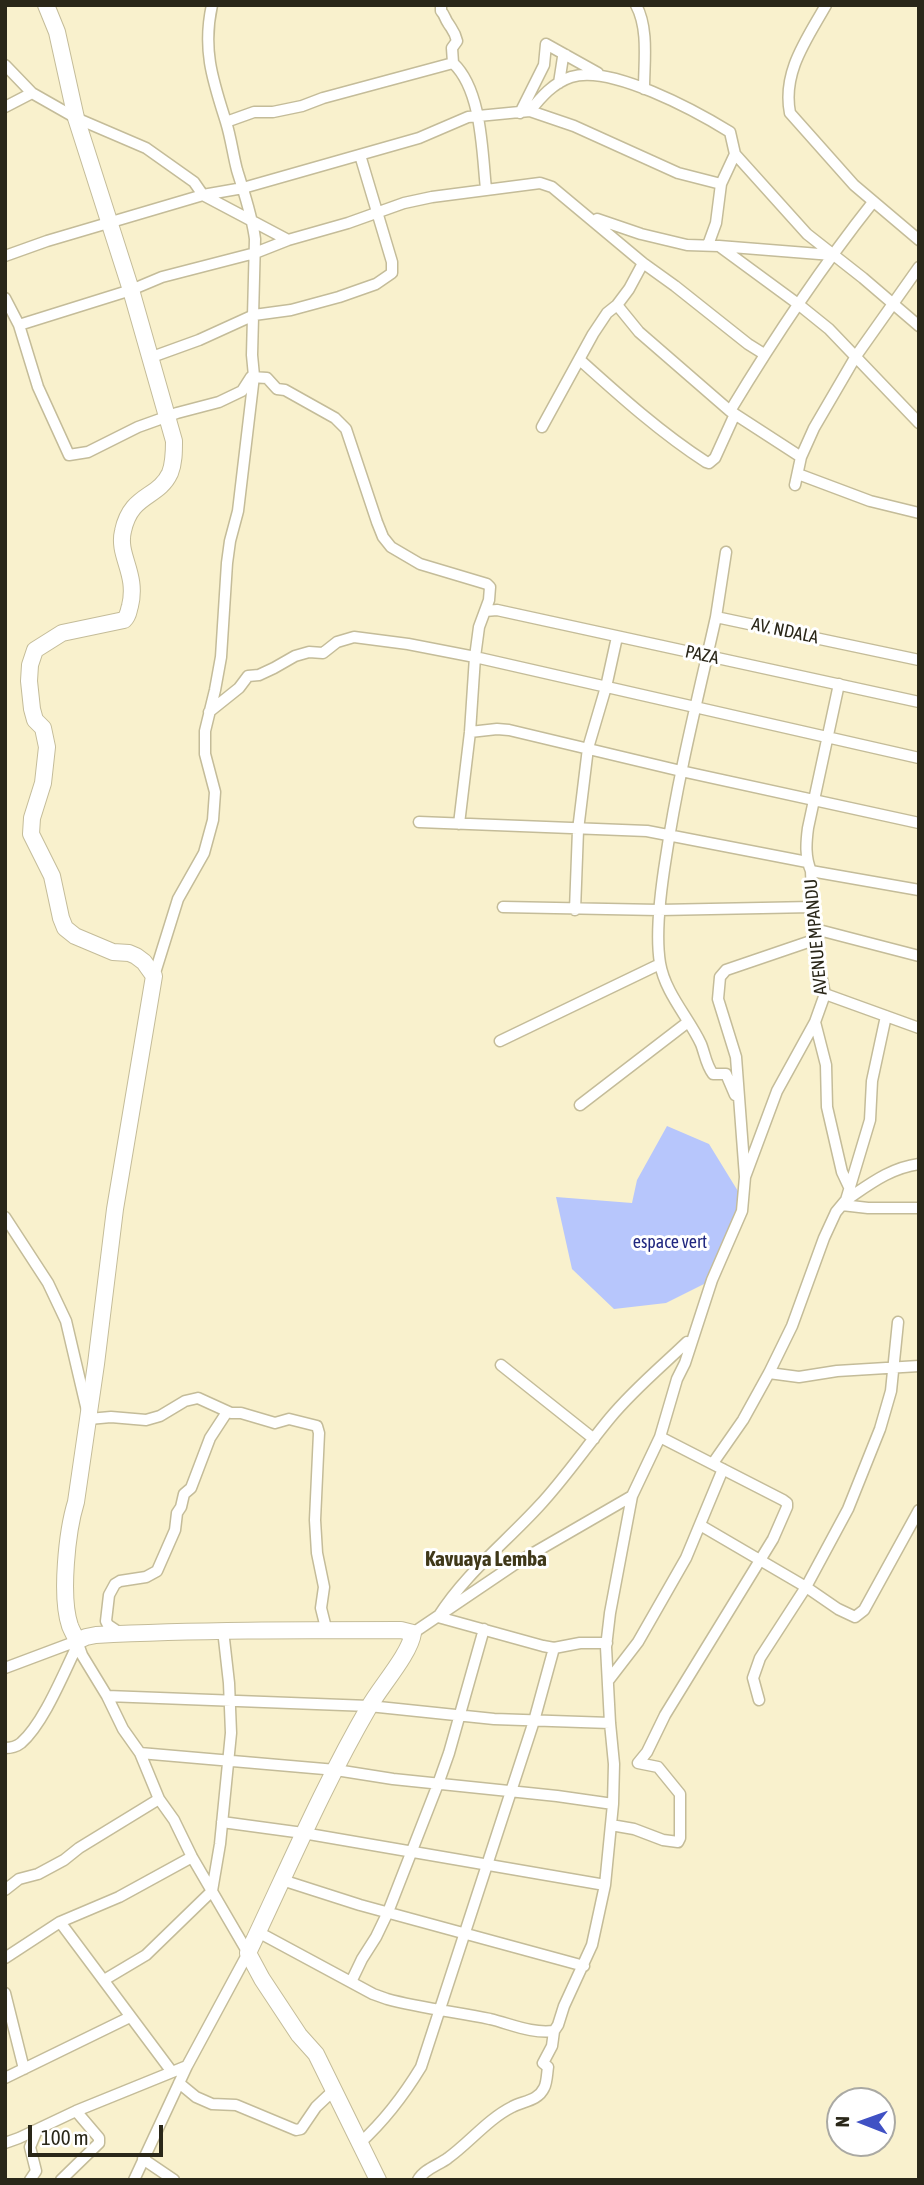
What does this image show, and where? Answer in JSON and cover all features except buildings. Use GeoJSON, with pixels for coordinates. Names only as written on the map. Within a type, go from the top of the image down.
{"type":"FeatureCollection","features":[{"type":"Feature","properties":{"kind":"street"},"geometry":{"type":"LineString","coordinates":[[46,5],[57,32],[76,118],[152,357],[174,441],[174,457],[169,474],[159,487],[133,506],[125,521],[122,547],[133,582],[128,616],[124,620],[62,633],[43,643],[32,656],[29,681],[32,709],[43,728],[47,747],[43,783],[32,818],[31,834],[52,876],[65,928],[75,936],[113,953],[136,956],[154,976]]}},
{"type":"Feature","properties":{"kind":"street"},"geometry":{"type":"LineString","coordinates":[[212,5],[208,32],[214,87],[253,221],[254,376],[238,510],[227,563],[221,657],[204,744],[215,792],[213,820],[204,853],[178,899],[154,976],[117,1197],[89,1419],[72,1523],[66,1579],[67,1612],[82,1655],[123,1729],[140,1753],[159,1799],[174,1820],[192,1857],[262,1979],[299,2035],[316,2054],[379,2180]]}},
{"type":"Feature","properties":{"kind":"street"},"geometry":{"type":"LineString","coordinates":[[440,5],[448,23],[455,29],[457,41],[452,48],[453,63],[466,81],[479,117],[486,189]]}},
{"type":"Feature","properties":{"kind":"street"},"geometry":{"type":"LineString","coordinates":[[636,5],[644,30],[644,89]]}},
{"type":"Feature","properties":{"kind":"street"},"geometry":{"type":"LineString","coordinates":[[826,5],[800,48],[794,64],[788,103],[790,113],[873,202],[919,240]]}},
{"type":"Feature","properties":{"kind":"street"},"geometry":{"type":"LineString","coordinates":[[525,112],[544,65],[546,44],[586,68],[688,108],[730,132],[734,154],[807,234],[919,326]]}},
{"type":"Feature","properties":{"kind":"street"},"geometry":{"type":"LineString","coordinates":[[559,83],[563,57],[566,55]]}},
{"type":"Feature","properties":{"kind":"street"},"geometry":{"type":"LineString","coordinates":[[226,122],[254,112],[273,112],[302,106],[323,97],[453,63]]}},
{"type":"Feature","properties":{"kind":"street"},"geometry":{"type":"LineString","coordinates":[[5,65],[32,93],[76,118],[146,148],[194,182],[203,195],[288,240]]}},
{"type":"Feature","properties":{"kind":"street"},"geometry":{"type":"LineString","coordinates":[[525,112],[545,93],[570,77],[585,75],[610,78]]}},
{"type":"Feature","properties":{"kind":"street"},"geometry":{"type":"LineString","coordinates":[[5,107],[32,93]]}},
{"type":"Feature","properties":{"kind":"street"},"geometry":{"type":"LineString","coordinates":[[5,256],[203,195],[243,188],[419,138],[437,132],[460,119],[525,112],[574,126],[678,173],[721,184]]}},
{"type":"Feature","properties":{"kind":"street"},"geometry":{"type":"LineString","coordinates":[[713,245],[721,184],[734,154]]}},
{"type":"Feature","properties":{"kind":"street"},"geometry":{"type":"LineString","coordinates":[[152,357],[254,316],[339,298],[387,278],[392,273],[392,262],[360,155]]}},
{"type":"Feature","properties":{"kind":"street"},"geometry":{"type":"LineString","coordinates":[[19,325],[183,271],[255,253],[288,240],[432,197],[545,183],[643,263],[764,354]]}},
{"type":"Feature","properties":{"kind":"street"},"geometry":{"type":"LineString","coordinates":[[580,360],[673,439],[709,463],[715,458],[732,412],[764,354],[832,255],[873,202]]}},
{"type":"Feature","properties":{"kind":"street"},"geometry":{"type":"LineString","coordinates":[[588,216],[687,245],[832,255]]}},
{"type":"Feature","properties":{"kind":"street"},"geometry":{"type":"LineString","coordinates":[[713,245],[798,303],[856,356],[919,423]]}},
{"type":"Feature","properties":{"kind":"street"},"geometry":{"type":"LineString","coordinates":[[542,427],[600,323],[636,278],[643,263]]}},
{"type":"Feature","properties":{"kind":"street"},"geometry":{"type":"LineString","coordinates":[[919,267],[856,356],[814,428],[801,457],[796,479],[919,513]]}},
{"type":"Feature","properties":{"kind":"street"},"geometry":{"type":"LineString","coordinates":[[5,298],[19,325],[38,387],[69,455],[88,452],[129,432],[228,398],[245,388],[251,377],[267,378],[277,389],[285,390],[342,423],[351,440],[383,537],[391,547],[420,565],[490,587],[491,592],[479,627],[475,657],[470,732],[459,824]]}},
{"type":"Feature","properties":{"kind":"street"},"geometry":{"type":"LineString","coordinates":[[617,304],[639,332],[732,412],[801,457]]}},
{"type":"Feature","properties":{"kind":"street"},"geometry":{"type":"LineString","coordinates":[[726,552],[716,617],[681,771],[670,835],[659,910],[660,964],[673,996],[701,1044],[710,1070],[713,1074],[726,1074],[740,1107]]}},
{"type":"Feature","properties":{"kind":"street","name":"PAZA"},"geometry":{"type":"LineString","coordinates":[[485,611],[498,610],[919,702]]}},
{"type":"Feature","properties":{"kind":"street","name":"AV. NDALA"},"geometry":{"type":"LineString","coordinates":[[716,617],[919,660]]}},
{"type":"Feature","properties":{"kind":"street"},"geometry":{"type":"LineString","coordinates":[[209,713],[239,688],[248,676],[259,675],[295,656],[309,652],[323,653],[337,642],[354,637],[475,657],[919,758]]}},
{"type":"Feature","properties":{"kind":"street"},"geometry":{"type":"LineString","coordinates":[[575,910],[578,830],[588,748],[617,637]]}},
{"type":"Feature","properties":{"kind":"street","name":"AVENUE MPANDU"},"geometry":{"type":"LineString","coordinates":[[745,1177],[777,1091],[815,1022],[825,994],[815,934],[807,838],[839,684]]}},
{"type":"Feature","properties":{"kind":"street"},"geometry":{"type":"LineString","coordinates":[[470,732],[509,730],[919,823]]}},
{"type":"Feature","properties":{"kind":"street"},"geometry":{"type":"LineString","coordinates":[[419,822],[647,831],[919,890]]}},
{"type":"Feature","properties":{"kind":"street"},"geometry":{"type":"LineString","coordinates":[[503,907],[575,910],[813,907]]}},
{"type":"Feature","properties":{"kind":"street"},"geometry":{"type":"LineString","coordinates":[[418,2180],[421,2174],[448,2158],[503,2113],[515,2105],[522,2105],[545,2088],[548,2067],[543,2063],[552,2046],[554,2031],[564,2006],[592,1945],[606,1885],[613,1804],[614,1764],[607,1643],[632,1496],[660,1437],[712,1280],[742,1211],[745,1177],[736,1057],[718,999],[720,976],[726,970],[815,934],[919,956]]}},
{"type":"Feature","properties":{"kind":"street"},"geometry":{"type":"LineString","coordinates":[[500,1041],[660,964]]}},
{"type":"Feature","properties":{"kind":"street"},"geometry":{"type":"LineString","coordinates":[[825,994],[919,1028]]}},
{"type":"Feature","properties":{"kind":"street"},"geometry":{"type":"LineString","coordinates":[[608,1681],[638,1642],[686,1558],[700,1525],[718,1466],[792,1326],[824,1238],[846,1198],[870,1120],[872,1081],[886,1016]]}},
{"type":"Feature","properties":{"kind":"street"},"geometry":{"type":"LineString","coordinates":[[580,1105],[688,1022]]}},
{"type":"Feature","properties":{"kind":"street"},"geometry":{"type":"LineString","coordinates":[[815,1022],[826,1065],[827,1107],[846,1198]]}},
{"type":"Feature","properties":{"kind":"street"},"geometry":{"type":"LineString","coordinates":[[846,1198],[890,1172],[919,1164]]}},
{"type":"Feature","properties":{"kind":"street"},"geometry":{"type":"LineString","coordinates":[[846,1198],[868,1208],[919,1209]]}},
{"type":"Feature","properties":{"kind":"street"},"geometry":{"type":"LineString","coordinates":[[5,1217],[48,1283],[66,1321],[89,1419]]}},
{"type":"Feature","properties":{"kind":"street"},"geometry":{"type":"LineString","coordinates":[[759,1700],[753,1678],[760,1658],[806,1587],[848,1509],[880,1429],[891,1391],[898,1322]]}},
{"type":"Feature","properties":{"kind":"street"},"geometry":{"type":"LineString","coordinates":[[438,1617],[450,1598],[539,1506],[632,1394],[687,1342]]}},
{"type":"Feature","properties":{"kind":"street"},"geometry":{"type":"LineString","coordinates":[[501,1365],[594,1439]]}},
{"type":"Feature","properties":{"kind":"street"},"geometry":{"type":"LineString","coordinates":[[769,1373],[799,1377],[836,1371],[919,1366]]}},
{"type":"Feature","properties":{"kind":"street"},"geometry":{"type":"LineString","coordinates":[[89,1419],[111,1417],[146,1420],[198,1398],[227,1412],[241,1413],[275,1423],[286,1419],[317,1426],[315,1520],[317,1553],[324,1587],[321,1608],[327,1632]]}},
{"type":"Feature","properties":{"kind":"street"},"geometry":{"type":"LineString","coordinates":[[124,1634],[106,1621],[109,1595],[120,1581],[146,1577],[157,1571],[175,1530],[176,1516],[184,1494],[191,1488],[209,1438],[227,1412]]}},
{"type":"Feature","properties":{"kind":"street"},"geometry":{"type":"LineString","coordinates":[[611,1825],[678,1842],[680,1794],[659,1767],[638,1763],[781,1524],[787,1503],[660,1437]]}},
{"type":"Feature","properties":{"kind":"street"},"geometry":{"type":"LineString","coordinates":[[134,2180],[187,2066],[248,1954],[303,1833],[369,1706],[408,1646],[413,1633],[518,1562],[632,1496]]}},
{"type":"Feature","properties":{"kind":"street"},"geometry":{"type":"LineString","coordinates":[[700,1525],[849,1615],[859,1615],[919,1510]]}},
{"type":"Feature","properties":{"kind":"street"},"geometry":{"type":"LineString","coordinates":[[438,1617],[554,1648],[580,1643],[607,1643]]}},
{"type":"Feature","properties":{"kind":"street"},"geometry":{"type":"LineString","coordinates":[[351,1982],[388,1912],[438,1784],[484,1629]]}},
{"type":"Feature","properties":{"kind":"street"},"geometry":{"type":"LineString","coordinates":[[104,1980],[146,1955],[212,1891],[229,1760],[230,1700],[223,1630]]}},
{"type":"Feature","properties":{"kind":"street"},"geometry":{"type":"LineString","coordinates":[[5,1668],[78,1643],[86,1637],[223,1630],[401,1630],[413,1633]]}},
{"type":"Feature","properties":{"kind":"street"},"geometry":{"type":"LineString","coordinates":[[5,1748],[20,1744],[32,1729],[64,1676],[78,1643]]}},
{"type":"Feature","properties":{"kind":"street"},"geometry":{"type":"LineString","coordinates":[[360,2143],[400,2099],[421,2067],[534,1721],[554,1648]]}},
{"type":"Feature","properties":{"kind":"street"},"geometry":{"type":"LineString","coordinates":[[107,1696],[369,1706],[534,1721],[610,1723]]}},
{"type":"Feature","properties":{"kind":"street"},"geometry":{"type":"LineString","coordinates":[[140,1753],[336,1770],[613,1804]]}},
{"type":"Feature","properties":{"kind":"street"},"geometry":{"type":"LineString","coordinates":[[5,1890],[19,1879],[38,1874],[64,1860],[159,1799]]}},
{"type":"Feature","properties":{"kind":"street"},"geometry":{"type":"LineString","coordinates":[[222,1822],[303,1833],[606,1885]]}},
{"type":"Feature","properties":{"kind":"street"},"geometry":{"type":"LineString","coordinates":[[5,1958],[60,1922],[128,1892],[192,1857]]}},
{"type":"Feature","properties":{"kind":"street"},"geometry":{"type":"LineString","coordinates":[[282,1880],[360,1905],[584,1966]]}},
{"type":"Feature","properties":{"kind":"street"},"geometry":{"type":"LineString","coordinates":[[60,1922],[172,2072]]}},
{"type":"Feature","properties":{"kind":"street"},"geometry":{"type":"LineString","coordinates":[[258,1932],[387,1999],[525,2029],[554,2031]]}},
{"type":"Feature","properties":{"kind":"street"},"geometry":{"type":"LineString","coordinates":[[5,1993],[24,2069]]}},
{"type":"Feature","properties":{"kind":"street"},"geometry":{"type":"LineString","coordinates":[[5,2078],[130,2017]]}},
{"type":"Feature","properties":{"kind":"street"},"geometry":{"type":"LineString","coordinates":[[5,2143],[187,2066]]}},
{"type":"Feature","properties":{"kind":"street"},"geometry":{"type":"LineString","coordinates":[[179,2083],[196,2097],[212,2104],[241,2106],[296,2130],[301,2129],[316,2107],[334,2090]]}},
{"type":"Feature","properties":{"kind":"street"},"geometry":{"type":"LineString","coordinates":[[61,2180],[99,2143],[99,2138],[76,2111]]}},
{"type":"Feature","properties":{"kind":"street"},"geometry":{"type":"LineString","coordinates":[[30,2180],[36,2171],[30,2147],[37,2130]]}},
{"type":"Feature","properties":{"kind":"street"},"geometry":{"type":"LineString","coordinates":[[143,2159],[174,2180]]}},
{"type":"Feature","properties":{"kind":"green space","name":"espace vert"},"geometry":{"type":"Polygon","coordinates":[[[667,1126],[709,1144],[744,1201],[712,1280],[666,1303],[614,1309],[572,1269],[556,1197],[632,1203],[637,1180],[667,1126]]]}},
{"type":"Feature","properties":{"kind":"district","name":"Kavuaya Lemba"},"geometry":{"type":"Point","coordinates":[486,1559]}}]}
